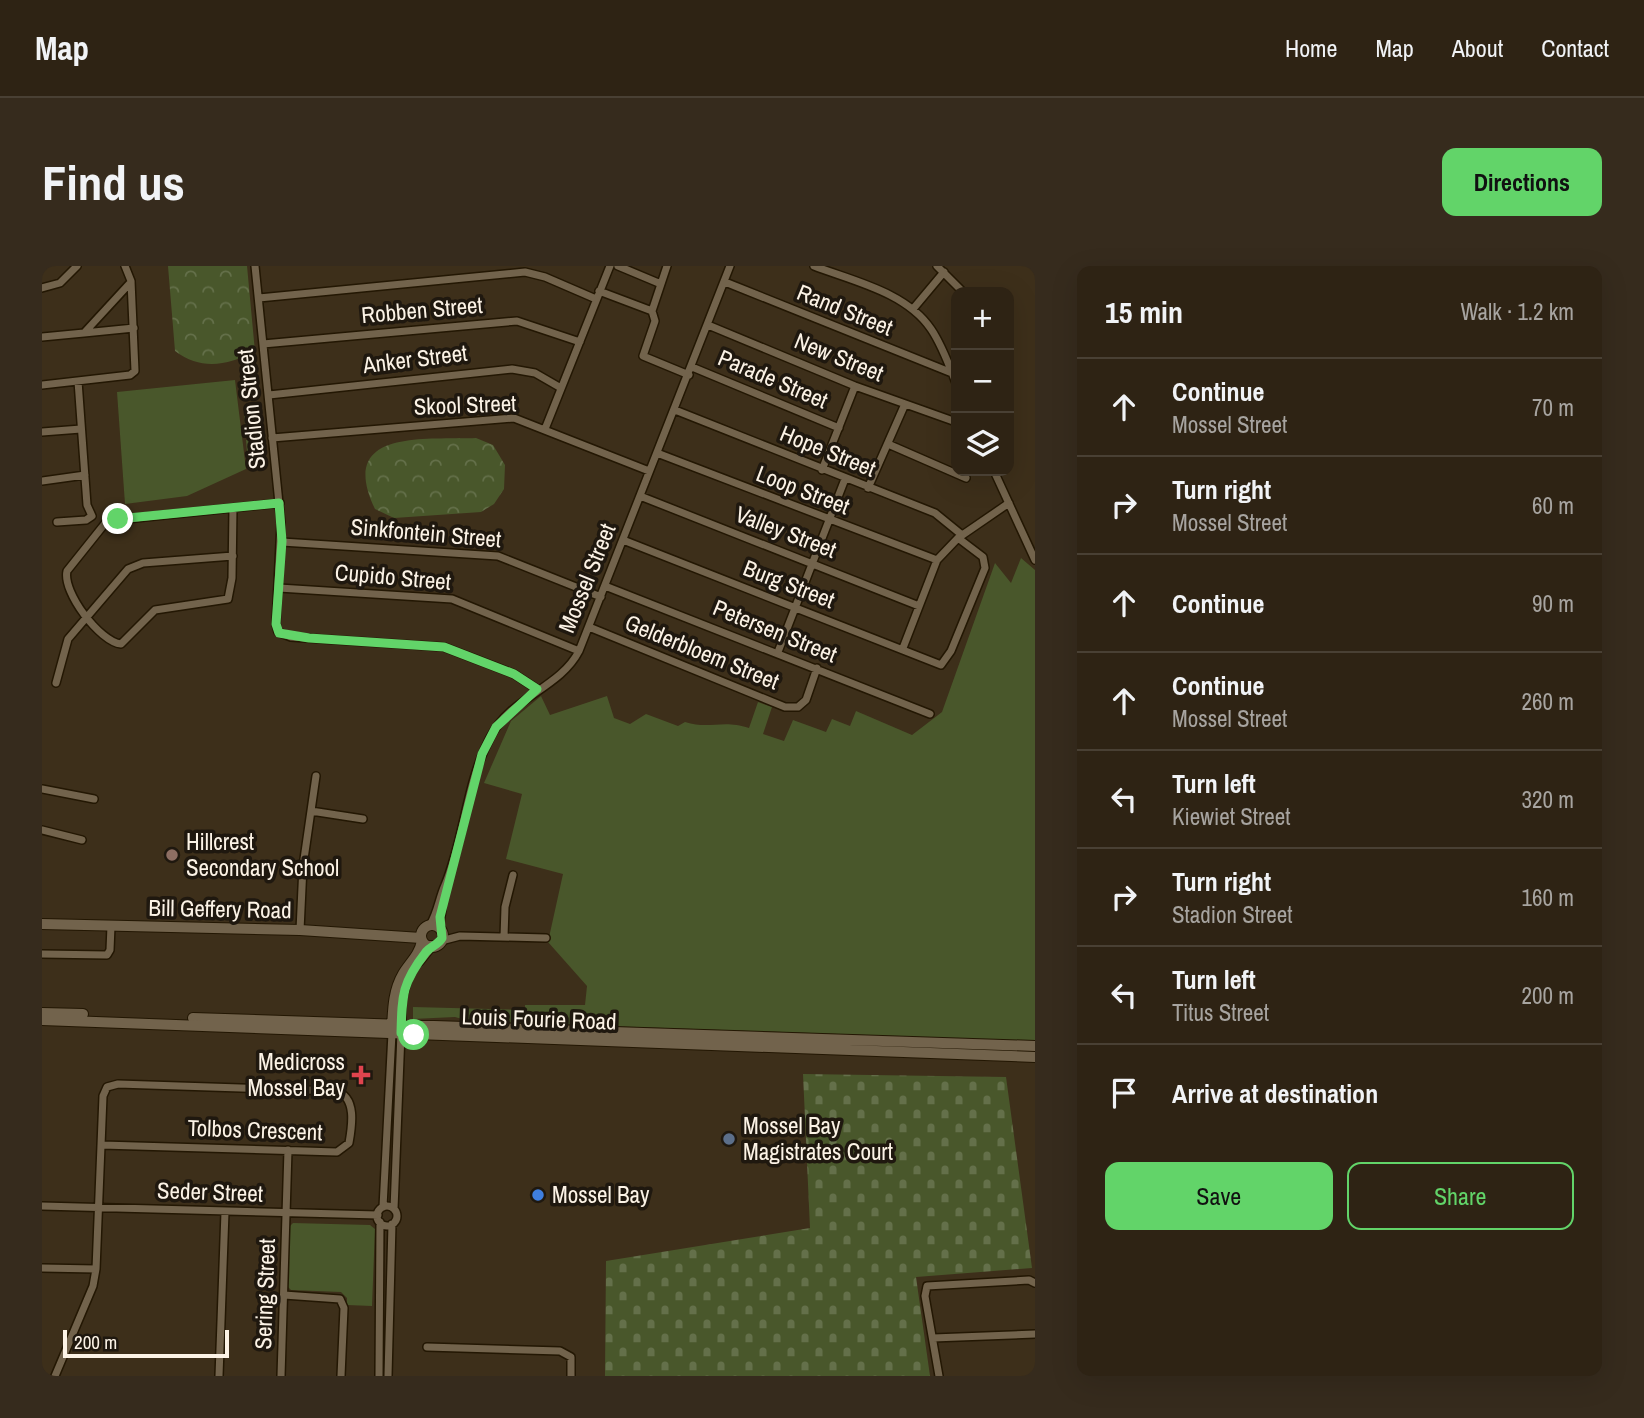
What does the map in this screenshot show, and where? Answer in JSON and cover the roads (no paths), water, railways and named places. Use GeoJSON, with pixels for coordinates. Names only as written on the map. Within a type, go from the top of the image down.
{"type":"FeatureCollection","features":[{"type":"Feature","properties":{"kind":"main road","name":"Bill Geffery Road"},"geometry":{"type":"LineString","coordinates":[[42,924],[431,935]]}},
{"type":"Feature","properties":{"kind":"main road"},"geometry":{"type":"LineString","coordinates":[[397,1028],[396,989],[403,974],[431,935]]}},
{"type":"Feature","properties":{"kind":"main road","name":"Louis Fourie Road"},"geometry":{"type":"LineString","coordinates":[[42,1013],[1035,1057]]}},
{"type":"Feature","properties":{"kind":"main road","name":"Louis Fourie Road"},"geometry":{"type":"LineString","coordinates":[[42,1020],[1035,1046]]}},
{"type":"Feature","properties":{"kind":"street"},"geometry":{"type":"LineString","coordinates":[[42,288],[60,284],[77,266]]}},
{"type":"Feature","properties":{"kind":"street"},"geometry":{"type":"LineString","coordinates":[[42,385],[130,375],[136,366],[131,281],[125,266]]}},
{"type":"Feature","properties":{"kind":"street","name":"Stadion Street"},"geometry":{"type":"LineString","coordinates":[[256,266],[282,541],[276,624],[278,632],[300,638],[444,647],[514,674],[537,689]]}},
{"type":"Feature","properties":{"kind":"street"},"geometry":{"type":"LineString","coordinates":[[545,429],[610,266]]}},
{"type":"Feature","properties":{"kind":"street"},"geometry":{"type":"LineString","coordinates":[[618,266],[662,284]]}},
{"type":"Feature","properties":{"kind":"street"},"geometry":{"type":"LineString","coordinates":[[667,266],[652,311],[654,321],[643,356],[689,375]]}},
{"type":"Feature","properties":{"kind":"street","name":"Mossel Street"},"geometry":{"type":"LineString","coordinates":[[431,935],[449,878],[477,769],[490,737],[514,708],[569,667],[579,651],[730,266]]}},
{"type":"Feature","properties":{"kind":"street"},"geometry":{"type":"LineString","coordinates":[[814,266],[890,296],[913,309],[932,330],[951,371]]}},
{"type":"Feature","properties":{"kind":"street"},"geometry":{"type":"LineString","coordinates":[[937,266],[958,287]]}},
{"type":"Feature","properties":{"kind":"street"},"geometry":{"type":"LineString","coordinates":[[258,298],[525,272],[652,311]]}},
{"type":"Feature","properties":{"kind":"street"},"geometry":{"type":"LineString","coordinates":[[913,309],[944,272]]}},
{"type":"Feature","properties":{"kind":"street"},"geometry":{"type":"LineString","coordinates":[[84,333],[131,281]]}},
{"type":"Feature","properties":{"kind":"street","name":"Rand Street"},"geometry":{"type":"LineString","coordinates":[[724,282],[951,373]]}},
{"type":"Feature","properties":{"kind":"street","name":"Robben Street"},"geometry":{"type":"LineString","coordinates":[[263,344],[517,321],[580,342]]}},
{"type":"Feature","properties":{"kind":"street","name":"New Street"},"geometry":{"type":"LineString","coordinates":[[708,326],[855,386],[951,420]]}},
{"type":"Feature","properties":{"kind":"street"},"geometry":{"type":"LineString","coordinates":[[42,337],[134,328]]}},
{"type":"Feature","properties":{"kind":"street","name":"Parade Street"},"geometry":{"type":"LineString","coordinates":[[692,367],[839,428]]}},
{"type":"Feature","properties":{"kind":"street","name":"Anker Street"},"geometry":{"type":"LineString","coordinates":[[269,396],[499,369],[535,373],[561,388]]}},
{"type":"Feature","properties":{"kind":"street"},"geometry":{"type":"LineString","coordinates":[[78,381],[88,505],[96,520],[279,503]]}},
{"type":"Feature","properties":{"kind":"street"},"geometry":{"type":"LineString","coordinates":[[822,470],[855,386]]}},
{"type":"Feature","properties":{"kind":"street"},"geometry":{"type":"LineString","coordinates":[[869,488],[905,404]]}},
{"type":"Feature","properties":{"kind":"street","name":"Hope Street"},"geometry":{"type":"LineString","coordinates":[[675,410],[845,480],[935,513],[983,558],[985,568],[945,664],[940,665]]}},
{"type":"Feature","properties":{"kind":"street","name":"Skool Street"},"geometry":{"type":"LineString","coordinates":[[272,438],[498,418],[517,419],[649,471]]}},
{"type":"Feature","properties":{"kind":"street"},"geometry":{"type":"LineString","coordinates":[[42,432],[81,429]]}},
{"type":"Feature","properties":{"kind":"street"},"geometry":{"type":"LineString","coordinates":[[888,443],[966,478]]}},
{"type":"Feature","properties":{"kind":"street","name":"Loop Street"},"geometry":{"type":"LineString","coordinates":[[657,453],[937,560]]}},
{"type":"Feature","properties":{"kind":"street"},"geometry":{"type":"LineString","coordinates":[[42,481],[85,475]]}},
{"type":"Feature","properties":{"kind":"street"},"geometry":{"type":"LineString","coordinates":[[997,476],[1035,560]]}},
{"type":"Feature","properties":{"kind":"street"},"geometry":{"type":"LineString","coordinates":[[778,652],[845,480]]}},
{"type":"Feature","properties":{"kind":"street","name":"Valley Street"},"geometry":{"type":"LineString","coordinates":[[640,496],[919,606]]}},
{"type":"Feature","properties":{"kind":"street"},"geometry":{"type":"LineString","coordinates":[[903,649],[937,560],[960,537],[1009,503]]}},
{"type":"Feature","properties":{"kind":"street"},"geometry":{"type":"LineString","coordinates":[[107,521],[70,565],[65,576],[86,616],[111,641],[121,644],[155,610],[228,599],[233,556],[233,508]]}},
{"type":"Feature","properties":{"kind":"street"},"geometry":{"type":"LineString","coordinates":[[57,522],[86,520],[92,516]]}},
{"type":"Feature","properties":{"kind":"street","name":"Burg Street"},"geometry":{"type":"LineString","coordinates":[[623,540],[940,665]]}},
{"type":"Feature","properties":{"kind":"street","name":"Sinkfontein Street"},"geometry":{"type":"LineString","coordinates":[[282,541],[498,556],[601,597]]}},
{"type":"Feature","properties":{"kind":"street"},"geometry":{"type":"LineString","coordinates":[[56,683],[64,646],[123,574],[138,564],[233,556]]}},
{"type":"Feature","properties":{"kind":"street","name":"Petersen Street"},"geometry":{"type":"LineString","coordinates":[[605,586],[930,714]]}},
{"type":"Feature","properties":{"kind":"street","name":"Cupido Street"},"geometry":{"type":"LineString","coordinates":[[279,588],[452,599],[579,651]]}},
{"type":"Feature","properties":{"kind":"street","name":"Gelderbloem Street"},"geometry":{"type":"LineString","coordinates":[[589,626],[785,707],[798,707],[806,701],[817,668]]}},
{"type":"Feature","properties":{"kind":"street"},"geometry":{"type":"LineString","coordinates":[[300,930],[303,866],[316,776]]}},
{"type":"Feature","properties":{"kind":"street"},"geometry":{"type":"LineString","coordinates":[[42,789],[94,799]]}},
{"type":"Feature","properties":{"kind":"street"},"geometry":{"type":"LineString","coordinates":[[311,811],[363,819]]}},
{"type":"Feature","properties":{"kind":"street"},"geometry":{"type":"LineString","coordinates":[[42,830],[82,839]]}},
{"type":"Feature","properties":{"kind":"street"},"geometry":{"type":"LineString","coordinates":[[504,937],[505,907],[513,876]]}},
{"type":"Feature","properties":{"kind":"street"},"geometry":{"type":"LineString","coordinates":[[42,954],[107,955],[110,950],[111,926]]}},
{"type":"Feature","properties":{"kind":"street"},"geometry":{"type":"LineString","coordinates":[[431,935],[546,938]]}},
{"type":"Feature","properties":{"kind":"street"},"geometry":{"type":"LineString","coordinates":[[379,1376],[379,1219],[383,1207],[397,1028]]}},
{"type":"Feature","properties":{"kind":"street"},"geometry":{"type":"LineString","coordinates":[[388,1376],[392,1224],[397,1216],[394,1209],[397,1028]]}},
{"type":"Feature","properties":{"kind":"street","name":"Tolbos Crescent"},"geometry":{"type":"LineString","coordinates":[[55,1376],[93,1286],[96,1269],[103,1096],[110,1085],[336,1091],[346,1096],[350,1103],[350,1133],[345,1148],[337,1152],[102,1145]]}},
{"type":"Feature","properties":{"kind":"street","name":"Sering Street"},"geometry":{"type":"LineString","coordinates":[[281,1376],[288,1150]]}},
{"type":"Feature","properties":{"kind":"street","name":"Seder Street"},"geometry":{"type":"LineString","coordinates":[[42,1206],[287,1214],[379,1219],[392,1224]]}},
{"type":"Feature","properties":{"kind":"street"},"geometry":{"type":"LineString","coordinates":[[383,1207],[394,1209]]}},
{"type":"Feature","properties":{"kind":"street"},"geometry":{"type":"LineString","coordinates":[[219,1376],[225,1212]]}},
{"type":"Feature","properties":{"kind":"street"},"geometry":{"type":"LineString","coordinates":[[42,1268],[96,1269]]}},
{"type":"Feature","properties":{"kind":"street"},"geometry":{"type":"LineString","coordinates":[[939,1376],[925,1290],[933,1284],[1032,1282]]}},
{"type":"Feature","properties":{"kind":"street"},"geometry":{"type":"LineString","coordinates":[[284,1295],[340,1298],[344,1308],[341,1376]]}},
{"type":"Feature","properties":{"kind":"street"},"geometry":{"type":"LineString","coordinates":[[933,1338],[1035,1334]]}},
{"type":"Feature","properties":{"kind":"street"},"geometry":{"type":"LineString","coordinates":[[427,1347],[560,1351],[569,1354],[572,1361],[571,1376]]}},
{"type":"Feature","properties":{"kind":"place","name":"Hillcrest Secondary School"},"geometry":{"type":"Point","coordinates":[172,855]}},
{"type":"Feature","properties":{"kind":"place","name":"Medicross Mossel Bay"},"geometry":{"type":"Point","coordinates":[361,1075]}},
{"type":"Feature","properties":{"kind":"place","name":"Mossel Bay Magistrates Court"},"geometry":{"type":"Point","coordinates":[729,1139]}},
{"type":"Feature","properties":{"kind":"place","name":"Mossel Bay"},"geometry":{"type":"Point","coordinates":[538,1195]}}]}
